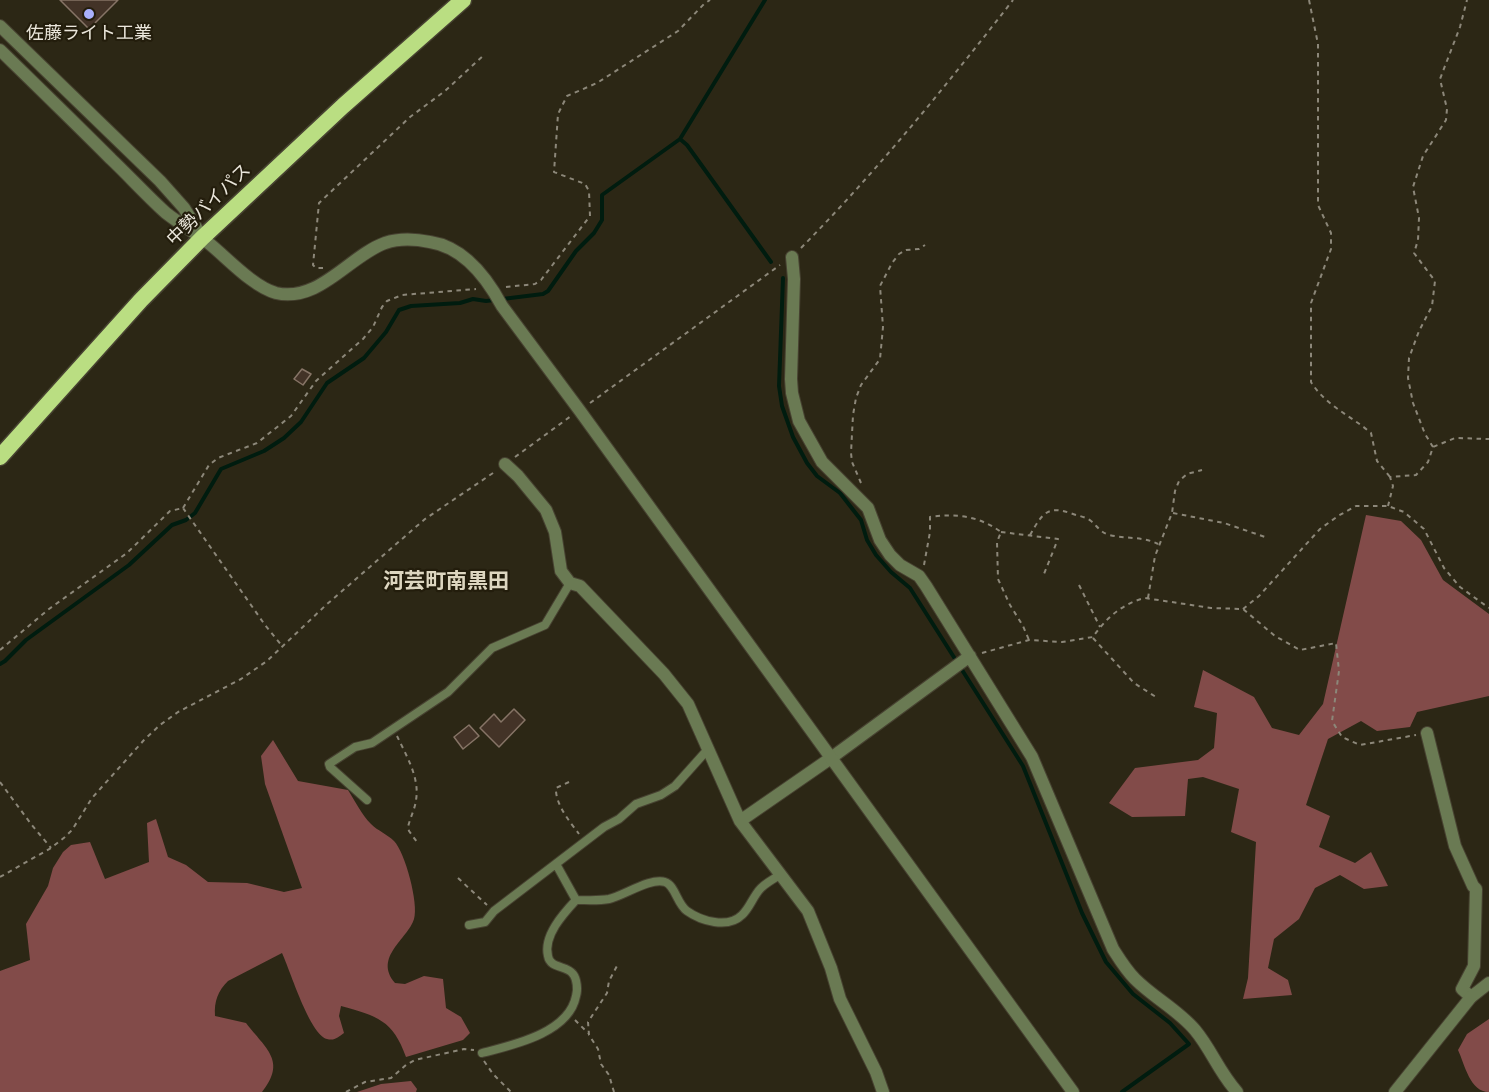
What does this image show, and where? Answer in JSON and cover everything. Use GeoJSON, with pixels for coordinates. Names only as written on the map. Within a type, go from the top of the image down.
{"type":"FeatureCollection","features":[{"type":"Feature","properties":{"kind":"highway","name":"中勢バイパス"},"geometry":{"type":"LineString","coordinates":[[0,457],[141,300],[202,238],[343,106],[463,0]]}},
{"type":"Feature","properties":{"kind":"street"},"geometry":{"type":"LineString","coordinates":[[0,26],[159,181],[184,208],[202,238]]}},
{"type":"Feature","properties":{"kind":"street"},"geometry":{"type":"LineString","coordinates":[[0,50],[165,211],[254,281],[276,293],[299,293],[311,289],[326,282],[369,252],[403,239],[439,243],[452,248],[473,267],[492,288],[502,306],[1072,1092]]}},
{"type":"Feature","properties":{"kind":"street"},"geometry":{"type":"LineString","coordinates":[[792,257],[794,290],[792,393],[800,421],[822,462],[868,508],[880,540],[890,555],[900,565],[918,576],[926,586],[968,658],[1032,757],[1113,949],[1135,979],[1179,1014],[1197,1032],[1224,1078],[1236,1092]]}},
{"type":"Feature","properties":{"kind":"street"},"geometry":{"type":"LineString","coordinates":[[505,464],[546,510],[555,532],[561,571],[570,583],[580,586],[679,691],[688,704],[710,748],[740,821],[808,911],[831,968],[840,999],[876,1072],[883,1092]]}},
{"type":"Feature","properties":{"kind":"street"},"geometry":{"type":"LineString","coordinates":[[740,821],[968,658]]}},
{"type":"Feature","properties":{"kind":"street"},"geometry":{"type":"LineString","coordinates":[[1427,732],[1455,846],[1476,890],[1474,966],[1462,989],[1471,997]]}},
{"type":"Feature","properties":{"kind":"street"},"geometry":{"type":"LineString","coordinates":[[1395,1092],[1471,997],[1489,983]]}},
{"type":"Feature","properties":{"kind":"lane"},"geometry":{"type":"LineString","coordinates":[[367,800],[329,764],[355,747],[372,743],[448,692],[492,648],[545,625],[570,583]]}},
{"type":"Feature","properties":{"kind":"lane"},"geometry":{"type":"LineString","coordinates":[[469,925],[485,922],[494,911],[532,880],[604,826],[619,819],[636,804],[661,795],[675,786],[710,748]]}},
{"type":"Feature","properties":{"kind":"lane"},"geometry":{"type":"LineString","coordinates":[[556,864],[576,900]]}},
{"type":"Feature","properties":{"kind":"lane"},"geometry":{"type":"LineString","coordinates":[[482,1053],[502,1049],[536,1036],[559,1023],[570,1013],[577,993],[575,978],[570,971],[551,963],[547,952],[553,930],[576,900],[612,898],[646,884],[663,881],[670,885],[680,906],[687,911],[706,920],[719,923],[729,922],[742,916],[760,889],[780,875]]}},
{"type":"Feature","properties":{"kind":"path"},"geometry":{"type":"LineString","coordinates":[[0,650],[50,609],[127,553],[170,511],[183,508],[209,465],[218,458],[257,443],[291,416],[316,381],[363,339],[373,327],[387,301],[402,295],[535,284],[541,280],[590,216],[589,191],[585,184],[554,172],[558,114],[567,96],[597,83],[678,31],[710,0]]}},
{"type":"Feature","properties":{"kind":"path"},"geometry":{"type":"LineString","coordinates":[[0,877],[51,848],[72,830],[92,798],[160,725],[178,712],[241,679],[267,662],[333,598],[425,519],[580,411],[792,257],[850,198],[1013,0]]}},
{"type":"Feature","properties":{"kind":"path"},"geometry":{"type":"LineString","coordinates":[[1309,0],[1318,44],[1318,205],[1331,233],[1331,249],[1311,303],[1311,382],[1317,392],[1339,412],[1371,433],[1377,461],[1390,477],[1393,486],[1388,506]]}},
{"type":"Feature","properties":{"kind":"path"},"geometry":{"type":"LineString","coordinates":[[1433,447],[1425,434],[1413,403],[1408,378],[1409,358],[1432,306],[1436,281],[1414,253],[1418,240],[1419,218],[1413,187],[1423,156],[1446,120],[1447,109],[1440,79],[1463,18],[1467,0]]}},
{"type":"Feature","properties":{"kind":"path"},"geometry":{"type":"LineString","coordinates":[[329,264],[321,269],[313,265],[319,203],[410,117],[445,91],[485,54]]}},
{"type":"Feature","properties":{"kind":"path"},"geometry":{"type":"LineString","coordinates":[[861,483],[852,462],[853,415],[861,385],[880,359],[884,327],[880,286],[899,254],[906,250],[919,249],[925,245]]}},
{"type":"Feature","properties":{"kind":"path"},"geometry":{"type":"LineString","coordinates":[[1390,477],[1416,475],[1428,462],[1433,447],[1455,438],[1489,439]]}},
{"type":"Feature","properties":{"kind":"path"},"geometry":{"type":"LineString","coordinates":[[1148,598],[1158,544],[1172,513],[1175,491],[1179,482],[1188,474],[1202,470]]}},
{"type":"Feature","properties":{"kind":"path"},"geometry":{"type":"LineString","coordinates":[[1243,609],[1259,596],[1320,529],[1356,506],[1388,506],[1404,512],[1424,529],[1444,568],[1460,587],[1489,608]]}},
{"type":"Feature","properties":{"kind":"path"},"geometry":{"type":"LineString","coordinates":[[183,508],[283,647]]}},
{"type":"Feature","properties":{"kind":"path"},"geometry":{"type":"LineString","coordinates":[[1030,535],[1042,517],[1058,509],[1088,519],[1102,532],[1147,538],[1158,544]]}},
{"type":"Feature","properties":{"kind":"path"},"geometry":{"type":"LineString","coordinates":[[1172,513],[1224,523],[1268,538]]}},
{"type":"Feature","properties":{"kind":"path"},"geometry":{"type":"LineString","coordinates":[[918,576],[926,558],[930,517],[967,515],[1001,532],[1058,539],[1044,574]]}},
{"type":"Feature","properties":{"kind":"path"},"geometry":{"type":"LineString","coordinates":[[1001,532],[997,542],[998,579],[1029,640]]}},
{"type":"Feature","properties":{"kind":"path"},"geometry":{"type":"LineString","coordinates":[[1079,585],[1100,627]]}},
{"type":"Feature","properties":{"kind":"path"},"geometry":{"type":"LineString","coordinates":[[968,658],[1029,640],[1062,642],[1093,637],[1100,627],[1121,609],[1137,600],[1148,598],[1211,608],[1243,609],[1275,636],[1300,650],[1336,643],[1339,671],[1332,721],[1342,737],[1360,745],[1427,732]]}},
{"type":"Feature","properties":{"kind":"path"},"geometry":{"type":"LineString","coordinates":[[1093,637],[1134,682],[1156,697]]}},
{"type":"Feature","properties":{"kind":"path"},"geometry":{"type":"LineString","coordinates":[[393,729],[405,752],[417,787],[416,801],[408,827],[417,842]]}},
{"type":"Feature","properties":{"kind":"path"},"geometry":{"type":"LineString","coordinates":[[0,782],[51,848]]}},
{"type":"Feature","properties":{"kind":"path"},"geometry":{"type":"LineString","coordinates":[[569,782],[556,788],[558,802],[585,841]]}},
{"type":"Feature","properties":{"kind":"path"},"geometry":{"type":"LineString","coordinates":[[458,878],[494,911]]}},
{"type":"Feature","properties":{"kind":"path"},"geometry":{"type":"LineString","coordinates":[[590,1035],[588,1022],[607,993],[609,981],[618,964]]}},
{"type":"Feature","properties":{"kind":"path"},"geometry":{"type":"LineString","coordinates":[[570,1013],[590,1035],[598,1049],[601,1064],[609,1075],[614,1092]]}},
{"type":"Feature","properties":{"kind":"path"},"geometry":{"type":"LineString","coordinates":[[346,1092],[365,1082],[391,1078],[415,1060],[464,1048],[482,1053],[488,1068],[511,1092]]}},
{"type":"Feature","properties":{"kind":"shaded area"},"geometry":{"type":"Polygon","coordinates":[[[1366,515],[1401,521],[1421,540],[1443,580],[1489,614],[1489,696],[1417,712],[1410,727],[1377,731],[1361,721],[1328,739],[1306,805],[1330,816],[1319,847],[1355,863],[1371,852],[1388,886],[1364,889],[1340,875],[1315,888],[1299,919],[1274,939],[1268,968],[1288,980],[1292,995],[1243,999],[1248,978],[1256,842],[1231,832],[1239,789],[1203,777],[1188,779],[1185,816],[1132,817],[1109,803],[1135,768],[1198,760],[1214,748],[1217,713],[1194,707],[1203,670],[1254,697],[1272,728],[1299,735],[1323,704],[1366,515]]]}},
{"type":"Feature","properties":{"kind":"shaded area"},"geometry":{"type":"Polygon","coordinates":[[[273,740],[298,781],[348,790],[368,820],[394,841],[410,878],[415,912],[411,926],[390,957],[389,974],[395,983],[405,984],[424,976],[443,979],[446,1008],[461,1017],[470,1033],[463,1040],[406,1057],[395,1035],[382,1021],[341,1006],[339,1016],[344,1033],[334,1039],[327,1039],[321,1035],[307,1015],[282,953],[228,981],[219,993],[215,1006],[215,1016],[246,1023],[271,1056],[273,1072],[262,1092],[0,1092],[0,971],[30,960],[26,924],[48,886],[53,868],[63,852],[71,845],[90,842],[105,879],[149,862],[147,823],[156,819],[168,857],[186,865],[208,882],[247,883],[284,892],[302,888],[265,784],[261,756],[273,740]]]}},
{"type":"Feature","properties":{"kind":"shaded area"},"geometry":{"type":"Polygon","coordinates":[[[1489,1019],[1489,1092],[1482,1091],[1473,1083],[1458,1050],[1467,1034],[1489,1019]]]}},
{"type":"Feature","properties":{"kind":"shaded area"},"geometry":{"type":"Polygon","coordinates":[[[411,1081],[417,1089],[416,1092],[357,1092],[381,1084],[411,1081]]]}},
{"type":"Feature","properties":{"kind":"building","name":"佐藤ライト工業"},"geometry":{"type":"Polygon","coordinates":[[[60,0],[118,0],[89,29],[60,0]]]}},
{"type":"Feature","properties":{"kind":"building"},"geometry":{"type":"Polygon","coordinates":[[[302,369],[311,374],[303,385],[294,379],[302,369]]]}},
{"type":"Feature","properties":{"kind":"building"},"geometry":{"type":"Polygon","coordinates":[[[514,709],[525,720],[499,747],[480,728],[494,714],[501,722],[514,709]]]}},
{"type":"Feature","properties":{"kind":"building"},"geometry":{"type":"Polygon","coordinates":[[[469,725],[479,736],[463,749],[454,737],[469,725]]]}},
{"type":"Feature","properties":{"kind":"waterway"},"geometry":{"type":"LineString","coordinates":[[0,664],[26,640],[129,565],[172,525],[186,520],[195,513],[221,469],[264,451],[284,438],[301,422],[327,383],[364,358],[386,332],[399,310],[411,306],[460,303],[473,299],[486,301],[543,294],[548,291],[576,251],[594,233],[602,220],[602,195],[680,139],[765,0]]}},
{"type":"Feature","properties":{"kind":"waterway"},"geometry":{"type":"LineString","coordinates":[[680,139],[687,145],[771,262]]}},
{"type":"Feature","properties":{"kind":"waterway"},"geometry":{"type":"LineString","coordinates":[[783,278],[779,386],[782,406],[793,437],[817,476],[840,493],[861,520],[867,540],[876,555],[910,588],[1023,766],[1082,913],[1106,962],[1133,994],[1170,1023],[1189,1044],[1122,1092]]}},
{"type":"Feature","properties":{"kind":"place","name":"佐藤ライト工業"},"geometry":{"type":"Point","coordinates":[89,14]}},
{"type":"Feature","properties":{"kind":"district","name":"河芸町南黒田"},"geometry":{"type":"Point","coordinates":[446,582]}}]}
